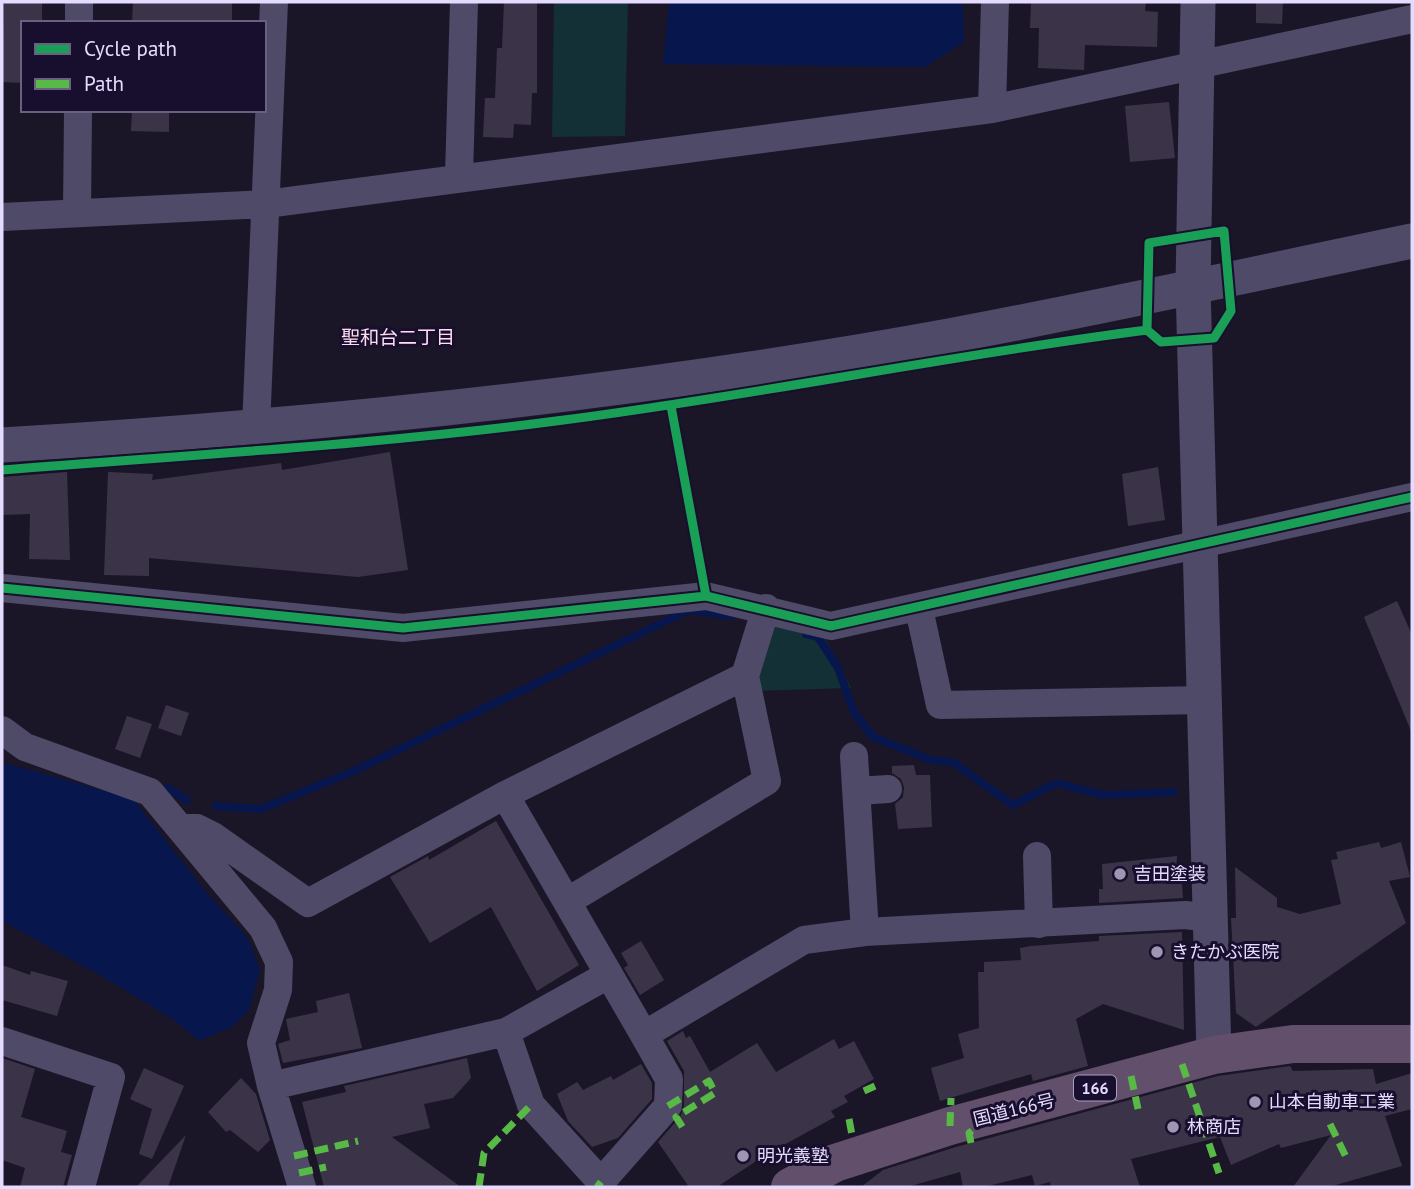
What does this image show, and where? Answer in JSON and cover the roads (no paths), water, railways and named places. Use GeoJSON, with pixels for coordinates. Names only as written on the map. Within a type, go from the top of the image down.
{"type":"FeatureCollection","features":[{"type":"Feature","properties":{"kind":"highway","name":"国道166号"},"geometry":{"type":"LineString","coordinates":[[803,1184],[835,1163],[950,1126],[1214,1055],[1293,1044],[1412,1044]]}},
{"type":"Feature","properties":{"kind":"street"},"geometry":{"type":"LineString","coordinates":[[79,2],[79,21]]}},
{"type":"Feature","properties":{"kind":"street"},"geometry":{"type":"LineString","coordinates":[[256,427],[274,2]]}},
{"type":"Feature","properties":{"kind":"street"},"geometry":{"type":"LineString","coordinates":[[459,176],[464,2]]}},
{"type":"Feature","properties":{"kind":"street"},"geometry":{"type":"LineString","coordinates":[[992,109],[995,2]]}},
{"type":"Feature","properties":{"kind":"street"},"geometry":{"type":"LineString","coordinates":[[1198,2],[1193,286],[1214,1055]]}},
{"type":"Feature","properties":{"kind":"street"},"geometry":{"type":"LineString","coordinates":[[2,217],[266,204],[459,176],[992,109],[1196,64],[1402,14]]}},
{"type":"Feature","properties":{"kind":"street"},"geometry":{"type":"LineString","coordinates":[[77,212],[78,112]]}},
{"type":"Feature","properties":{"kind":"street"},"geometry":{"type":"LineString","coordinates":[[2,445],[256,427],[478,404],[729,370],[948,336],[1412,241]]}},
{"type":"Feature","properties":{"kind":"street"},"geometry":{"type":"LineString","coordinates":[[2,588],[403,628],[706,596],[766,608],[831,626],[919,609],[1199,543],[1412,497]]}},
{"type":"Feature","properties":{"kind":"street"},"geometry":{"type":"LineString","coordinates":[[568,901],[766,781],[745,676],[766,608]]}},
{"type":"Feature","properties":{"kind":"street"},"geometry":{"type":"LineString","coordinates":[[919,609],[940,705],[1204,700]]}},
{"type":"Feature","properties":{"kind":"street"},"geometry":{"type":"LineString","coordinates":[[180,828],[197,828],[213,836],[308,903],[505,795],[745,676]]}},
{"type":"Feature","properties":{"kind":"street"},"geometry":{"type":"LineString","coordinates":[[2,730],[26,747],[150,792],[263,928],[279,962],[278,990],[261,1043],[271,1086],[302,1187]]}},
{"type":"Feature","properties":{"kind":"street"},"geometry":{"type":"LineString","coordinates":[[854,757],[865,932]]}},
{"type":"Feature","properties":{"kind":"street"},"geometry":{"type":"LineString","coordinates":[[857,791],[888,789]]}},
{"type":"Feature","properties":{"kind":"street"},"geometry":{"type":"LineString","coordinates":[[505,795],[669,1079],[668,1106],[601,1182],[531,1105],[506,1031]]}},
{"type":"Feature","properties":{"kind":"street"},"geometry":{"type":"LineString","coordinates":[[1037,856],[1039,924]]}},
{"type":"Feature","properties":{"kind":"street"},"geometry":{"type":"LineString","coordinates":[[644,1035],[804,940],[865,932],[1185,915],[1210,918]]}},
{"type":"Feature","properties":{"kind":"street"},"geometry":{"type":"LineString","coordinates":[[271,1086],[506,1031],[608,975]]}},
{"type":"Feature","properties":{"kind":"street"},"geometry":{"type":"LineString","coordinates":[[2,1041],[111,1077],[81,1187]]}},
{"type":"Feature","properties":{"kind":"waterway"},"geometry":{"type":"LineString","coordinates":[[216,806],[261,809],[354,771],[689,610],[732,616]]}},
{"type":"Feature","properties":{"kind":"waterway"},"geometry":{"type":"LineString","coordinates":[[806,634],[818,637],[838,668],[854,712],[873,737],[931,760],[953,762],[1013,805],[1056,783],[1104,795],[1174,792]]}},
{"type":"Feature","properties":{"kind":"waterway"},"geometry":{"type":"LineString","coordinates":[[168,788],[187,800]]}},
{"type":"Feature","properties":{"kind":"place","name":"吉田塗装"},"geometry":{"type":"Point","coordinates":[1120,874]}},
{"type":"Feature","properties":{"kind":"place","name":"きたかぶ医院"},"geometry":{"type":"Point","coordinates":[1157,952]}},
{"type":"Feature","properties":{"kind":"place","name":"山本自動車工業"},"geometry":{"type":"Point","coordinates":[1255,1102]}},
{"type":"Feature","properties":{"kind":"place","name":"林商店"},"geometry":{"type":"Point","coordinates":[1173,1127]}},
{"type":"Feature","properties":{"kind":"place","name":"明光義塾"},"geometry":{"type":"Point","coordinates":[743,1156]}},
{"type":"Feature","properties":{"kind":"district","name":"聖和台二丁目"},"geometry":{"type":"Point","coordinates":[398,337]}}]}
